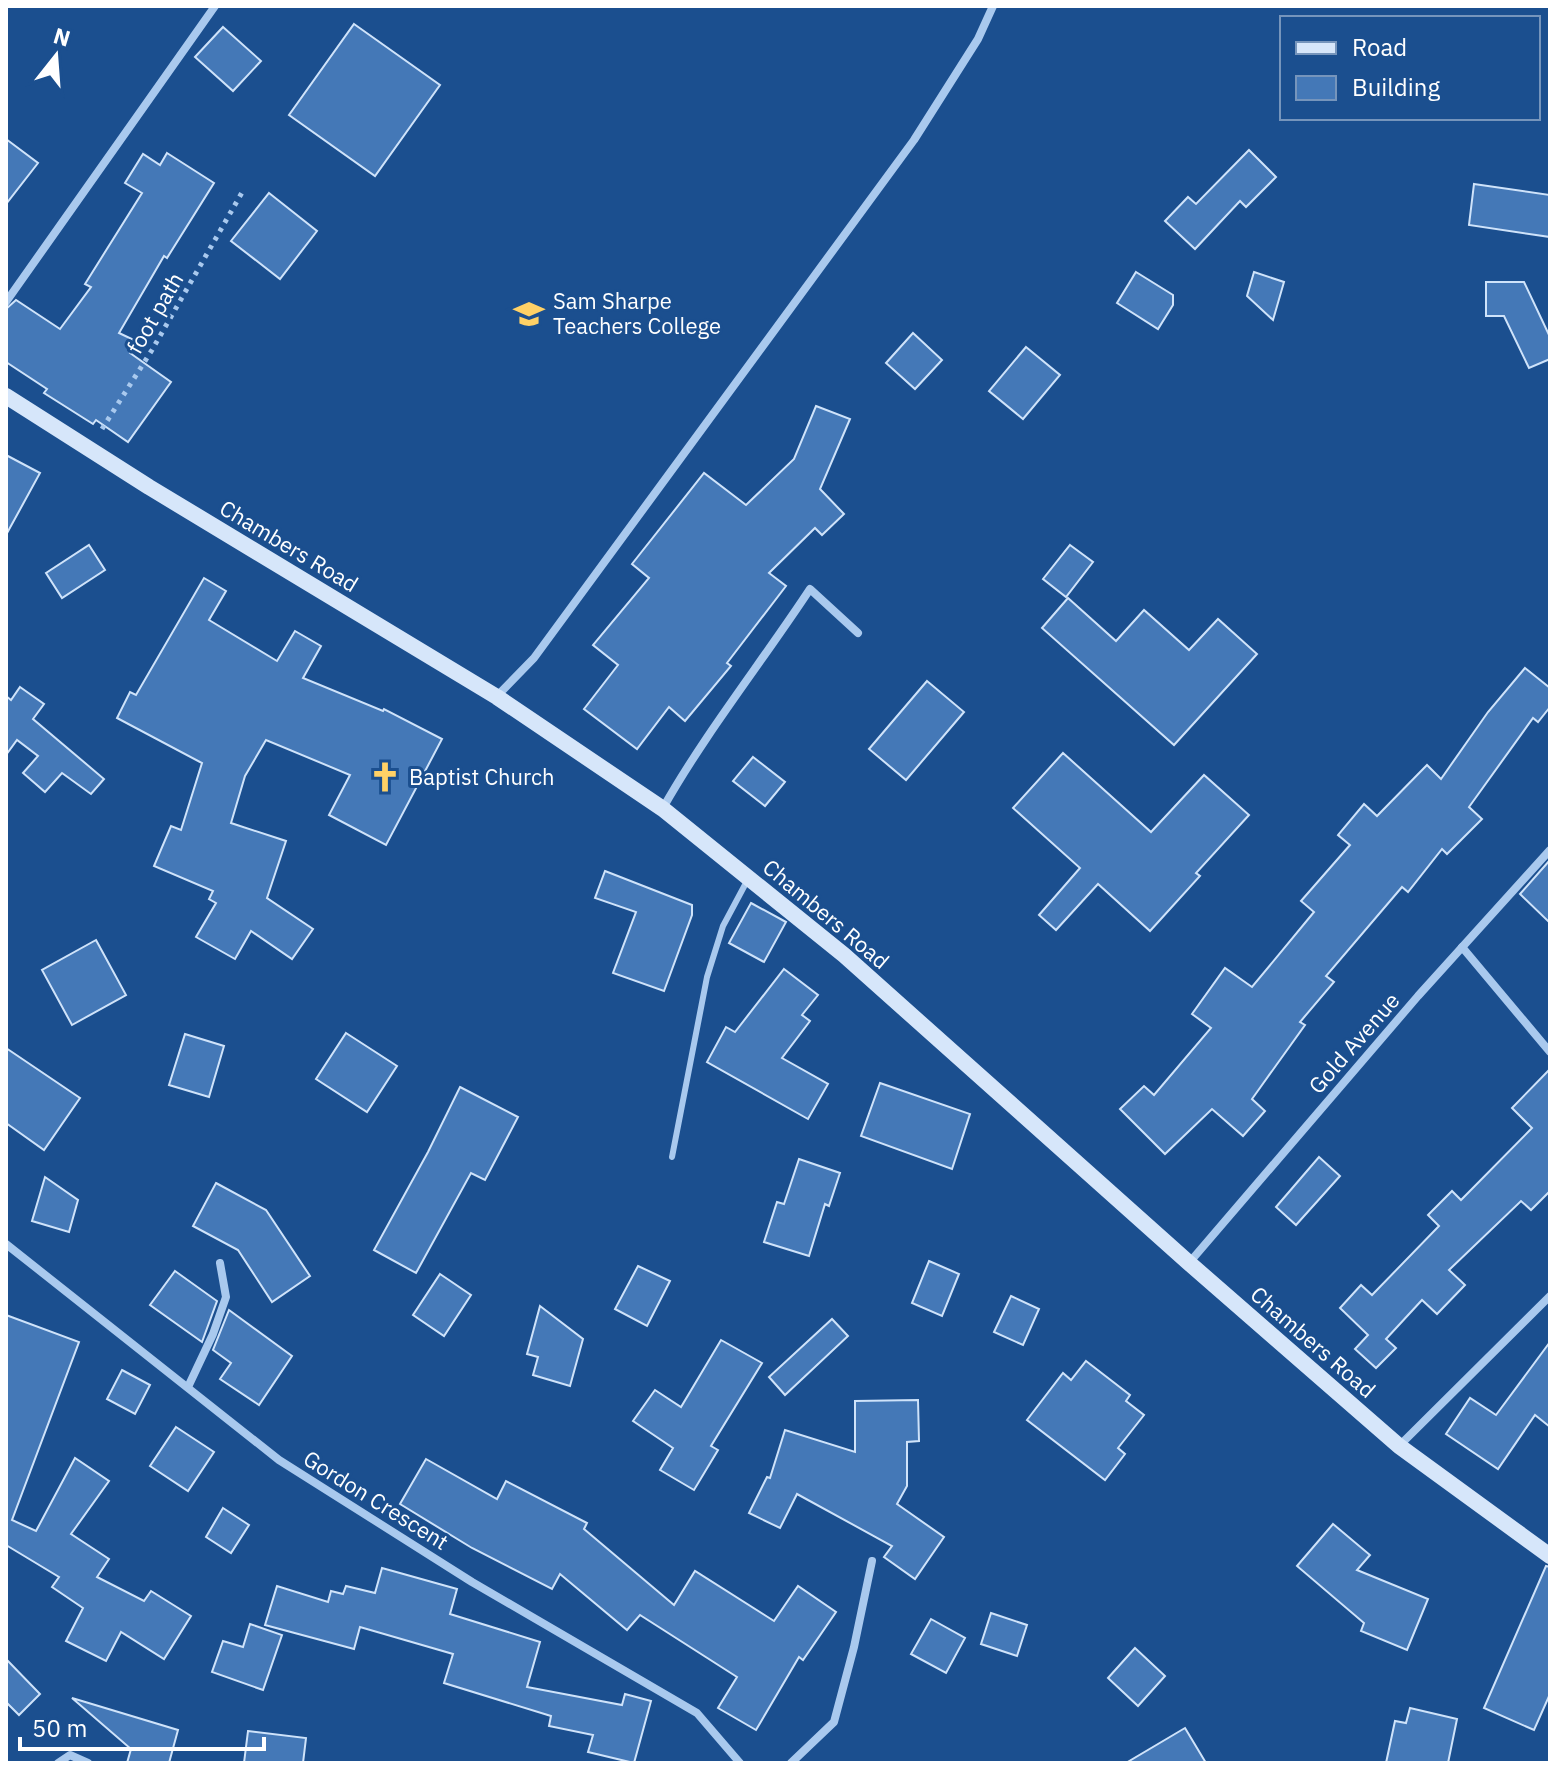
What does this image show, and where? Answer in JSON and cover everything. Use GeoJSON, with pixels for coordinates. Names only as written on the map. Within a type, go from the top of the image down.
{"type":"FeatureCollection","features":[{"type":"Feature","properties":{"kind":"street"},"geometry":{"type":"LineString","coordinates":[[6,302],[215,6]]}},
{"type":"Feature","properties":{"kind":"street"},"geometry":{"type":"LineString","coordinates":[[497,697],[534,658],[914,140],[978,39],[993,6]]}},
{"type":"Feature","properties":{"kind":"street","name":"Chambers Road"},"geometry":{"type":"LineString","coordinates":[[6,396],[89,450],[497,697],[663,809],[844,955],[1399,1446],[1550,1556]]}},
{"type":"Feature","properties":{"kind":"street"},"geometry":{"type":"LineString","coordinates":[[663,809],[690,760],[762,662],[810,589],[858,633]]}},
{"type":"Feature","properties":{"kind":"street","name":"Gold Avenue"},"geometry":{"type":"LineString","coordinates":[[1189,1263],[1462,947],[1550,850]]}},
{"type":"Feature","properties":{"kind":"street"},"geometry":{"type":"LineString","coordinates":[[1462,947],[1550,1052]]}},
{"type":"Feature","properties":{"kind":"street","name":"Gordon Crescent"},"geometry":{"type":"LineString","coordinates":[[6,1244],[279,1460],[472,1582],[697,1713],[740,1763]]}},
{"type":"Feature","properties":{"kind":"street"},"geometry":{"type":"LineString","coordinates":[[188,1387],[213,1334],[226,1297],[220,1263]]}},
{"type":"Feature","properties":{"kind":"street"},"geometry":{"type":"LineString","coordinates":[[1399,1446],[1550,1296]]}},
{"type":"Feature","properties":{"kind":"street"},"geometry":{"type":"LineString","coordinates":[[791,1763],[834,1722],[872,1561]]}},
{"type":"Feature","properties":{"kind":"street"},"geometry":{"type":"LineString","coordinates":[[58,1763],[70,1755],[88,1763]]}},
{"type":"Feature","properties":{"kind":"lane"},"geometry":{"type":"LineString","coordinates":[[672,1157],[707,977],[723,926],[748,878]]}},
{"type":"Feature","properties":{"kind":"path","name":"foot path"},"geometry":{"type":"LineString","coordinates":[[89,450],[152,350],[244,189]]}},
{"type":"Feature","properties":{"kind":"building"},"geometry":{"type":"Polygon","coordinates":[[[354,24],[440,85],[375,176],[289,115],[354,24]]]}},
{"type":"Feature","properties":{"kind":"building"},"geometry":{"type":"Polygon","coordinates":[[[223,27],[261,61],[233,91],[195,57],[223,27]]]}},
{"type":"Feature","properties":{"kind":"building"},"geometry":{"type":"Polygon","coordinates":[[[6,139],[38,163],[6,204],[6,139]]]}},
{"type":"Feature","properties":{"kind":"building"},"geometry":{"type":"Polygon","coordinates":[[[1249,150],[1276,177],[1246,207],[1240,201],[1195,249],[1165,221],[1188,197],[1196,204],[1249,150]]]}},
{"type":"Feature","properties":{"kind":"building"},"geometry":{"type":"Polygon","coordinates":[[[167,153],[214,183],[167,258],[164,256],[119,333],[136,341],[130,353],[171,382],[128,442],[96,420],[93,424],[44,393],[47,389],[6,362],[6,309],[16,300],[60,329],[91,287],[85,284],[142,193],[125,183],[143,154],[160,165],[167,153]]]}},
{"type":"Feature","properties":{"kind":"building"},"geometry":{"type":"Polygon","coordinates":[[[1474,184],[1550,195],[1550,237],[1469,225],[1474,184]]]}},
{"type":"Feature","properties":{"kind":"building"},"geometry":{"type":"Polygon","coordinates":[[[269,193],[317,231],[280,279],[231,241],[269,193]]]}},
{"type":"Feature","properties":{"kind":"building"},"geometry":{"type":"Polygon","coordinates":[[[1136,272],[1173,295],[1173,305],[1158,329],[1117,303],[1136,272]]]}},
{"type":"Feature","properties":{"kind":"building"},"geometry":{"type":"Polygon","coordinates":[[[1254,272],[1284,282],[1273,320],[1247,296],[1254,272]]]}},
{"type":"Feature","properties":{"kind":"building"},"geometry":{"type":"Polygon","coordinates":[[[1486,282],[1524,282],[1550,337],[1550,359],[1529,368],[1504,316],[1486,316],[1486,282]]]}},
{"type":"Feature","properties":{"kind":"building"},"geometry":{"type":"Polygon","coordinates":[[[913,333],[942,360],[915,389],[886,363],[913,333]]]}},
{"type":"Feature","properties":{"kind":"building"},"geometry":{"type":"Polygon","coordinates":[[[1026,347],[1060,375],[1023,419],[989,391],[1026,347]]]}},
{"type":"Feature","properties":{"kind":"building"},"geometry":{"type":"Polygon","coordinates":[[[816,406],[850,419],[820,489],[844,514],[822,535],[815,528],[769,573],[786,586],[727,663],[731,666],[685,721],[669,707],[637,749],[584,709],[618,665],[593,645],[649,578],[632,564],[704,473],[746,505],[794,459],[816,406]]]}},
{"type":"Feature","properties":{"kind":"building"},"geometry":{"type":"Polygon","coordinates":[[[6,455],[40,473],[6,535],[6,455]]]}},
{"type":"Feature","properties":{"kind":"building"},"geometry":{"type":"Polygon","coordinates":[[[89,545],[105,570],[62,598],[46,573],[89,545]]]}},
{"type":"Feature","properties":{"kind":"building"},"geometry":{"type":"Polygon","coordinates":[[[1070,545],[1093,562],[1066,597],[1043,579],[1070,545]]]}},
{"type":"Feature","properties":{"kind":"building"},"geometry":{"type":"Polygon","coordinates":[[[204,578],[226,591],[209,620],[277,661],[295,631],[321,646],[303,678],[384,709],[442,739],[386,845],[329,815],[350,775],[266,740],[245,776],[231,823],[286,841],[267,898],[313,929],[292,959],[251,931],[235,959],[196,937],[216,903],[209,899],[213,891],[154,866],[171,826],[181,830],[202,763],[117,718],[130,692],[136,695],[204,578]]]}},
{"type":"Feature","properties":{"kind":"building"},"geometry":{"type":"Polygon","coordinates":[[[1068,598],[1116,641],[1144,610],[1189,650],[1218,619],[1257,654],[1174,745],[1042,628],[1068,598]]]}},
{"type":"Feature","properties":{"kind":"building"},"geometry":{"type":"Polygon","coordinates":[[[1525,668],[1550,688],[1550,707],[1538,722],[1533,718],[1469,807],[1482,819],[1447,854],[1442,849],[1408,892],[1402,887],[1326,976],[1334,982],[1300,1022],[1305,1025],[1252,1099],[1265,1111],[1243,1136],[1212,1109],[1165,1154],[1120,1109],[1144,1086],[1154,1095],[1211,1028],[1192,1014],[1225,968],[1252,987],[1314,912],[1301,901],[1350,845],[1338,835],[1364,804],[1377,816],[1427,765],[1441,779],[1488,712],[1525,668]]]}},
{"type":"Feature","properties":{"kind":"building"},"geometry":{"type":"Polygon","coordinates":[[[927,681],[964,712],[906,780],[869,749],[927,681]]]}},
{"type":"Feature","properties":{"kind":"building"},"geometry":{"type":"Polygon","coordinates":[[[20,687],[44,704],[33,719],[104,779],[91,794],[62,773],[45,792],[23,773],[38,756],[17,740],[6,755],[6,696],[11,700],[20,687]]]}},
{"type":"Feature","properties":{"kind":"building"},"geometry":{"type":"Polygon","coordinates":[[[1063,753],[1151,832],[1204,775],[1249,815],[1196,873],[1200,876],[1150,931],[1098,884],[1056,930],[1039,915],[1080,868],[1013,808],[1063,753]]]}},
{"type":"Feature","properties":{"kind":"building"},"geometry":{"type":"Polygon","coordinates":[[[753,757],[785,782],[765,806],[733,781],[753,757]]]}},
{"type":"Feature","properties":{"kind":"building"},"geometry":{"type":"Polygon","coordinates":[[[1550,860],[1550,923],[1520,894],[1550,860]]]}},
{"type":"Feature","properties":{"kind":"building"},"geometry":{"type":"Polygon","coordinates":[[[605,871],[692,905],[692,915],[664,991],[613,973],[636,912],[595,898],[605,871]]]}},
{"type":"Feature","properties":{"kind":"building"},"geometry":{"type":"Polygon","coordinates":[[[751,903],[786,922],[764,962],[729,943],[751,903]]]}},
{"type":"Feature","properties":{"kind":"building"},"geometry":{"type":"Polygon","coordinates":[[[96,940],[126,995],[72,1025],[42,970],[96,940]]]}},
{"type":"Feature","properties":{"kind":"building"},"geometry":{"type":"Polygon","coordinates":[[[784,969],[818,995],[802,1015],[810,1021],[782,1058],[828,1084],[808,1119],[707,1062],[726,1027],[735,1032],[784,969]]]}},
{"type":"Feature","properties":{"kind":"building"},"geometry":{"type":"Polygon","coordinates":[[[346,1033],[397,1066],[367,1112],[316,1079],[346,1033]]]}},
{"type":"Feature","properties":{"kind":"building"},"geometry":{"type":"Polygon","coordinates":[[[185,1034],[224,1046],[209,1097],[169,1085],[185,1034]]]}},
{"type":"Feature","properties":{"kind":"building"},"geometry":{"type":"Polygon","coordinates":[[[6,1048],[80,1098],[44,1150],[6,1123],[6,1048]]]}},
{"type":"Feature","properties":{"kind":"building"},"geometry":{"type":"Polygon","coordinates":[[[1550,1069],[1550,1191],[1531,1210],[1521,1201],[1449,1270],[1465,1285],[1437,1314],[1422,1300],[1386,1339],[1396,1348],[1376,1368],[1355,1349],[1368,1335],[1340,1308],[1361,1285],[1372,1295],[1439,1226],[1428,1215],[1452,1191],[1461,1200],[1532,1128],[1512,1108],[1550,1069]]]}},
{"type":"Feature","properties":{"kind":"building"},"geometry":{"type":"Polygon","coordinates":[[[880,1083],[970,1114],[952,1169],[861,1136],[880,1083]]]}},
{"type":"Feature","properties":{"kind":"building"},"geometry":{"type":"Polygon","coordinates":[[[460,1087],[518,1117],[485,1180],[471,1173],[416,1273],[374,1250],[460,1087]]]}},
{"type":"Feature","properties":{"kind":"building"},"geometry":{"type":"Polygon","coordinates":[[[1319,1157],[1340,1176],[1296,1225],[1276,1207],[1319,1157]]]}},
{"type":"Feature","properties":{"kind":"building"},"geometry":{"type":"Polygon","coordinates":[[[799,1159],[840,1173],[829,1206],[825,1204],[809,1256],[764,1242],[777,1202],[784,1204],[799,1159]]]}},
{"type":"Feature","properties":{"kind":"building"},"geometry":{"type":"Polygon","coordinates":[[[45,1177],[78,1200],[69,1232],[32,1221],[45,1177]]]}},
{"type":"Feature","properties":{"kind":"building"},"geometry":{"type":"Polygon","coordinates":[[[216,1183],[266,1210],[310,1276],[272,1302],[238,1250],[193,1226],[216,1183]]]}},
{"type":"Feature","properties":{"kind":"building"},"geometry":{"type":"Polygon","coordinates":[[[929,1261],[959,1274],[942,1316],[912,1303],[929,1261]]]}},
{"type":"Feature","properties":{"kind":"building"},"geometry":{"type":"Polygon","coordinates":[[[638,1266],[670,1281],[647,1326],[615,1309],[638,1266]]]}},
{"type":"Feature","properties":{"kind":"building"},"geometry":{"type":"Polygon","coordinates":[[[175,1271],[217,1301],[202,1342],[150,1305],[175,1271]]]}},
{"type":"Feature","properties":{"kind":"building"},"geometry":{"type":"Polygon","coordinates":[[[440,1274],[471,1295],[444,1336],[413,1315],[440,1274]]]}},
{"type":"Feature","properties":{"kind":"building"},"geometry":{"type":"Polygon","coordinates":[[[1011,1296],[1039,1309],[1023,1345],[994,1332],[1011,1296]]]}},
{"type":"Feature","properties":{"kind":"building"},"geometry":{"type":"Polygon","coordinates":[[[540,1306],[583,1339],[570,1386],[533,1375],[538,1357],[527,1354],[540,1306]]]}},
{"type":"Feature","properties":{"kind":"building"},"geometry":{"type":"Polygon","coordinates":[[[229,1310],[292,1356],[259,1405],[220,1379],[231,1363],[213,1350],[229,1310]]]}},
{"type":"Feature","properties":{"kind":"building"},"geometry":{"type":"Polygon","coordinates":[[[6,1315],[79,1342],[12,1520],[36,1531],[75,1458],[109,1481],[71,1534],[109,1559],[97,1577],[144,1601],[151,1591],[191,1616],[164,1659],[121,1632],[106,1661],[66,1641],[83,1608],[52,1587],[59,1577],[6,1545],[6,1315]]]}},
{"type":"Feature","properties":{"kind":"building"},"geometry":{"type":"Polygon","coordinates":[[[832,1319],[848,1336],[785,1395],[769,1377],[832,1319]]]}},
{"type":"Feature","properties":{"kind":"building"},"geometry":{"type":"Polygon","coordinates":[[[721,1340],[762,1363],[711,1446],[718,1450],[694,1490],[660,1470],[673,1448],[633,1421],[655,1390],[681,1407],[721,1340]]]}},
{"type":"Feature","properties":{"kind":"building"},"geometry":{"type":"Polygon","coordinates":[[[1550,1342],[1550,1427],[1535,1415],[1498,1469],[1446,1434],[1470,1398],[1496,1415],[1550,1342]]]}},
{"type":"Feature","properties":{"kind":"building"},"geometry":{"type":"Polygon","coordinates":[[[1086,1361],[1130,1395],[1126,1401],[1144,1415],[1118,1448],[1125,1454],[1105,1480],[1027,1420],[1063,1373],[1071,1380],[1086,1361]]]}},
{"type":"Feature","properties":{"kind":"building"},"geometry":{"type":"Polygon","coordinates":[[[122,1370],[150,1385],[135,1414],[107,1399],[122,1370]]]}},
{"type":"Feature","properties":{"kind":"building"},"geometry":{"type":"Polygon","coordinates":[[[918,1400],[919,1441],[907,1442],[907,1486],[897,1504],[944,1537],[915,1579],[884,1557],[892,1546],[797,1494],[780,1528],[749,1513],[767,1477],[770,1478],[785,1430],[855,1452],[855,1401],[918,1400]]]}},
{"type":"Feature","properties":{"kind":"building"},"geometry":{"type":"Polygon","coordinates":[[[176,1427],[214,1452],[188,1491],[150,1466],[176,1427]]]}},
{"type":"Feature","properties":{"kind":"building"},"geometry":{"type":"Polygon","coordinates":[[[426,1459],[497,1499],[506,1481],[587,1523],[584,1529],[674,1605],[695,1571],[774,1621],[798,1586],[836,1612],[803,1660],[799,1657],[756,1730],[718,1708],[737,1677],[640,1615],[627,1630],[560,1574],[552,1589],[472,1548],[400,1504],[426,1459]]]}},
{"type":"Feature","properties":{"kind":"building"},"geometry":{"type":"Polygon","coordinates":[[[223,1508],[249,1525],[231,1553],[206,1537],[223,1508]]]}},
{"type":"Feature","properties":{"kind":"building"},"geometry":{"type":"Polygon","coordinates":[[[1333,1524],[1370,1555],[1357,1570],[1428,1599],[1407,1650],[1361,1631],[1364,1623],[1297,1566],[1333,1524]]]}},
{"type":"Feature","properties":{"kind":"building"},"geometry":{"type":"Polygon","coordinates":[[[1546,1566],[1550,1567],[1550,1694],[1534,1730],[1484,1708],[1546,1566]]]}},
{"type":"Feature","properties":{"kind":"building"},"geometry":{"type":"Polygon","coordinates":[[[382,1568],[457,1589],[450,1614],[540,1642],[527,1687],[622,1705],[625,1694],[651,1701],[634,1763],[588,1752],[593,1735],[549,1726],[551,1716],[444,1683],[453,1654],[360,1627],[354,1649],[265,1625],[277,1586],[328,1602],[331,1591],[343,1594],[346,1586],[375,1593],[382,1568]]]}},
{"type":"Feature","properties":{"kind":"building"},"geometry":{"type":"Polygon","coordinates":[[[991,1613],[1027,1625],[1017,1656],[981,1644],[991,1613]]]}},
{"type":"Feature","properties":{"kind":"building"},"geometry":{"type":"Polygon","coordinates":[[[931,1619],[965,1638],[946,1673],[911,1654],[931,1619]]]}},
{"type":"Feature","properties":{"kind":"building"},"geometry":{"type":"Polygon","coordinates":[[[250,1624],[282,1635],[263,1690],[212,1672],[223,1641],[243,1647],[250,1624]]]}},
{"type":"Feature","properties":{"kind":"building"},"geometry":{"type":"Polygon","coordinates":[[[1135,1648],[1165,1676],[1138,1706],[1108,1678],[1135,1648]]]}},
{"type":"Feature","properties":{"kind":"building"},"geometry":{"type":"Polygon","coordinates":[[[6,1659],[40,1694],[19,1715],[6,1702],[6,1659]]]}},
{"type":"Feature","properties":{"kind":"building"},"geometry":{"type":"Polygon","coordinates":[[[72,1698],[178,1730],[169,1763],[127,1763],[131,1749],[72,1698]]]}},
{"type":"Feature","properties":{"kind":"building"},"geometry":{"type":"Polygon","coordinates":[[[1410,1708],[1457,1719],[1448,1763],[1386,1763],[1395,1721],[1406,1723],[1410,1708]]]}},
{"type":"Feature","properties":{"kind":"building"},"geometry":{"type":"Polygon","coordinates":[[[1185,1728],[1206,1763],[1126,1763],[1185,1728]]]}},
{"type":"Feature","properties":{"kind":"building"},"geometry":{"type":"Polygon","coordinates":[[[248,1731],[306,1738],[303,1763],[244,1763],[248,1731]]]}},
{"type":"Feature","properties":{"kind":"place","name":"Sam Sharpe Teachers College"},"geometry":{"type":"Point","coordinates":[529,314]}},
{"type":"Feature","properties":{"kind":"place","name":"Baptist Church"},"geometry":{"type":"Point","coordinates":[385,777]}}]}
